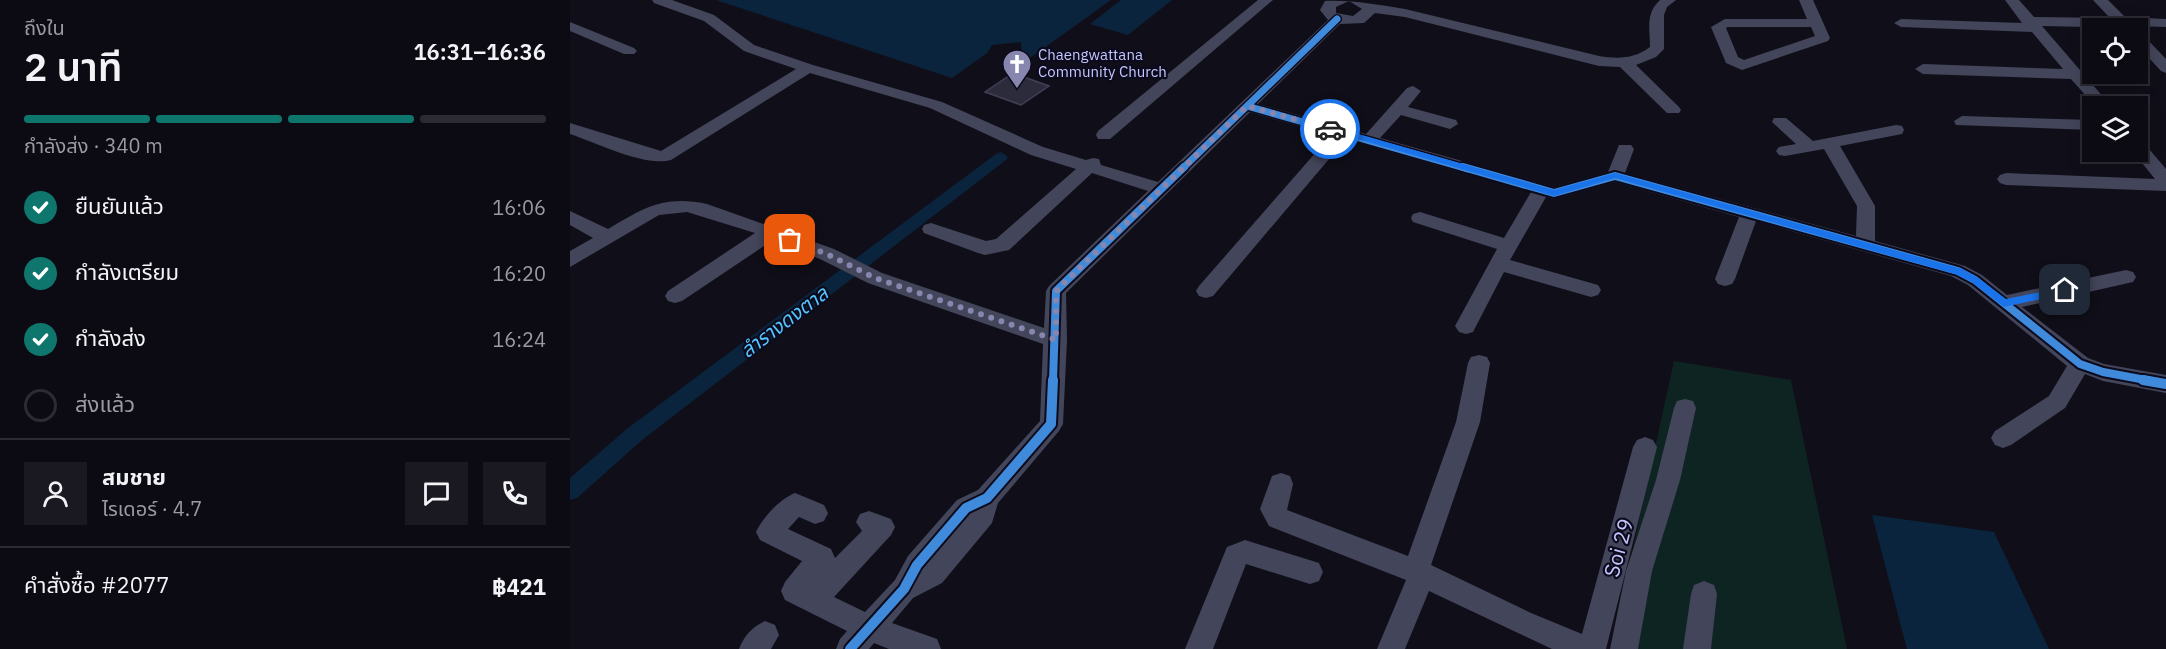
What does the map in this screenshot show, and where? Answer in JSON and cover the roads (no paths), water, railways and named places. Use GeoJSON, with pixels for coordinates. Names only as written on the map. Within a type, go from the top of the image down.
{"type":"FeatureCollection","features":[{"type":"Feature","properties":{"kind":"street"},"geometry":{"type":"LineString","coordinates":[[659,0],[709,18],[749,48],[808,68],[936,105],[1037,151],[1090,165],[1162,189]]}},
{"type":"Feature","properties":{"kind":"street"},"geometry":{"type":"LineString","coordinates":[[1104,135],[1266,0]]}},
{"type":"Feature","properties":{"kind":"street"},"geometry":{"type":"LineString","coordinates":[[850,649],[904,590],[933,574],[983,515],[987,498],[1051,424],[1056,340],[1056,291],[1247,106],[1338,5],[1354,20],[1364,18],[1368,14],[1365,3],[1599,61],[1625,63],[1640,60],[1657,49],[1656,14],[1658,7],[1669,0]]}},
{"type":"Feature","properties":{"kind":"street"},"geometry":{"type":"LineString","coordinates":[[1806,0],[1815,23],[1823,35],[1821,40],[1742,65],[1731,60],[1718,27],[1725,23],[1815,23]]}},
{"type":"Feature","properties":{"kind":"street"},"geometry":{"type":"LineString","coordinates":[[2012,0],[2094,96]]}},
{"type":"Feature","properties":{"kind":"street"},"geometry":{"type":"LineString","coordinates":[[2100,0],[2119,18]]}},
{"type":"Feature","properties":{"kind":"street"},"geometry":{"type":"LineString","coordinates":[[2148,23],[2166,22]]}},
{"type":"Feature","properties":{"kind":"street"},"geometry":{"type":"LineString","coordinates":[[1901,23],[2082,24]]}},
{"type":"Feature","properties":{"kind":"street"},"geometry":{"type":"LineString","coordinates":[[574,31],[629,51]]}},
{"type":"Feature","properties":{"kind":"street"},"geometry":{"type":"LineString","coordinates":[[2148,49],[2166,68]]}},
{"type":"Feature","properties":{"kind":"street"},"geometry":{"type":"LineString","coordinates":[[1625,63],[1673,110]]}},
{"type":"Feature","properties":{"kind":"street"},"geometry":{"type":"LineString","coordinates":[[570,128],[656,157],[665,156],[808,68]]}},
{"type":"Feature","properties":{"kind":"street"},"geometry":{"type":"LineString","coordinates":[[1923,69],[2075,74]]}},
{"type":"Feature","properties":{"kind":"street"},"geometry":{"type":"LineString","coordinates":[[1370,140],[1413,91]]}},
{"type":"Feature","properties":{"kind":"street"},"geometry":{"type":"LineString","coordinates":[[1247,106],[1554,193],[1615,176],[1958,271],[1975,280],[2080,364],[2103,372],[2166,384]]}},
{"type":"Feature","properties":{"kind":"street"},"geometry":{"type":"LineString","coordinates":[[1397,109],[1450,124]]}},
{"type":"Feature","properties":{"kind":"street"},"geometry":{"type":"LineString","coordinates":[[1962,121],[2082,125]]}},
{"type":"Feature","properties":{"kind":"street"},"geometry":{"type":"LineString","coordinates":[[1780,122],[1809,146]]}},
{"type":"Feature","properties":{"kind":"street"},"geometry":{"type":"LineString","coordinates":[[1785,151],[1896,130]]}},
{"type":"Feature","properties":{"kind":"street"},"geometry":{"type":"LineString","coordinates":[[1206,291],[1343,132]]}},
{"type":"Feature","properties":{"kind":"street"},"geometry":{"type":"LineString","coordinates":[[1829,142],[1866,206],[1865,245]]}},
{"type":"Feature","properties":{"kind":"street"},"geometry":{"type":"LineString","coordinates":[[1615,176],[1625,149]]}},
{"type":"Feature","properties":{"kind":"street"},"geometry":{"type":"LineString","coordinates":[[2148,159],[2166,180]]}},
{"type":"Feature","properties":{"kind":"street"},"geometry":{"type":"LineString","coordinates":[[931,229],[985,248],[1002,245],[1090,165]]}},
{"type":"Feature","properties":{"kind":"street"},"geometry":{"type":"LineString","coordinates":[[2006,179],[2166,185]]}},
{"type":"Feature","properties":{"kind":"street"},"geometry":{"type":"LineString","coordinates":[[1466,326],[1498,263],[1542,189]]}},
{"type":"Feature","properties":{"kind":"street"},"geometry":{"type":"LineString","coordinates":[[570,260],[654,210],[673,206],[707,210],[827,254],[875,278],[1056,340]]}},
{"type":"Feature","properties":{"kind":"street"},"geometry":{"type":"LineString","coordinates":[[1725,279],[1750,213]]}},
{"type":"Feature","properties":{"kind":"street"},"geometry":{"type":"LineString","coordinates":[[570,217],[607,237]]}},
{"type":"Feature","properties":{"kind":"street"},"geometry":{"type":"LineString","coordinates":[[1420,218],[1509,246]]}},
{"type":"Feature","properties":{"kind":"street"},"geometry":{"type":"LineString","coordinates":[[675,296],[771,232]]}},
{"type":"Feature","properties":{"kind":"street"},"geometry":{"type":"LineString","coordinates":[[1498,263],[1591,290]]}},
{"type":"Feature","properties":{"kind":"street"},"geometry":{"type":"LineString","coordinates":[[2004,303],[2126,277]]}},
{"type":"Feature","properties":{"kind":"street"},"geometry":{"type":"LineString","coordinates":[[1391,649],[1468,422],[1479,363]]}},
{"type":"Feature","properties":{"kind":"street"},"geometry":{"type":"LineString","coordinates":[[2003,438],[2057,402],[2080,364]]}},
{"type":"Feature","properties":{"kind":"street"},"geometry":{"type":"LineString","coordinates":[[1624,649],[1639,571],[1668,480],[1684,408]]}},
{"type":"Feature","properties":{"kind":"street","name":"Soi 29"},"geometry":{"type":"LineString","coordinates":[[1592,649],[1645,447]]}},
{"type":"Feature","properties":{"kind":"street"},"geometry":{"type":"LineString","coordinates":[[1281,484],[1273,509],[1278,518],[1419,572],[1521,622],[1585,649]]}},
{"type":"Feature","properties":{"kind":"street"},"geometry":{"type":"LineString","coordinates":[[814,513],[795,504],[769,532],[822,558],[794,591],[869,628],[927,649]]}},
{"type":"Feature","properties":{"kind":"street"},"geometry":{"type":"LineString","coordinates":[[813,600],[882,527],[869,522]]}},
{"type":"Feature","properties":{"kind":"street"},"geometry":{"type":"LineString","coordinates":[[1198,649],[1236,555],[1245,552],[1310,572]]}},
{"type":"Feature","properties":{"kind":"street"},"geometry":{"type":"LineString","coordinates":[[1700,648],[1704,594]]}},
{"type":"Feature","properties":{"kind":"water"},"geometry":{"type":"Polygon","coordinates":[[[716,0],[1111,0],[1023,63],[1021,42],[992,45],[987,53],[952,78],[716,0]]]}},
{"type":"Feature","properties":{"kind":"water"},"geometry":{"type":"Polygon","coordinates":[[[1121,0],[1172,0],[1128,35],[1090,24],[1121,0]]]}},
{"type":"Feature","properties":{"kind":"water"},"geometry":{"type":"Polygon","coordinates":[[[1872,515],[1994,532],[2049,649],[1907,649],[1872,515]]]}},
{"type":"Feature","properties":{"kind":"waterway","name":"ลำรางดงตาล"},"geometry":{"type":"LineString","coordinates":[[570,491],[635,434],[1001,157]]}},
{"type":"Feature","properties":{"kind":"place","name":"Chaengwattana Community Church"},"geometry":{"type":"Point","coordinates":[1017,90]}}]}
